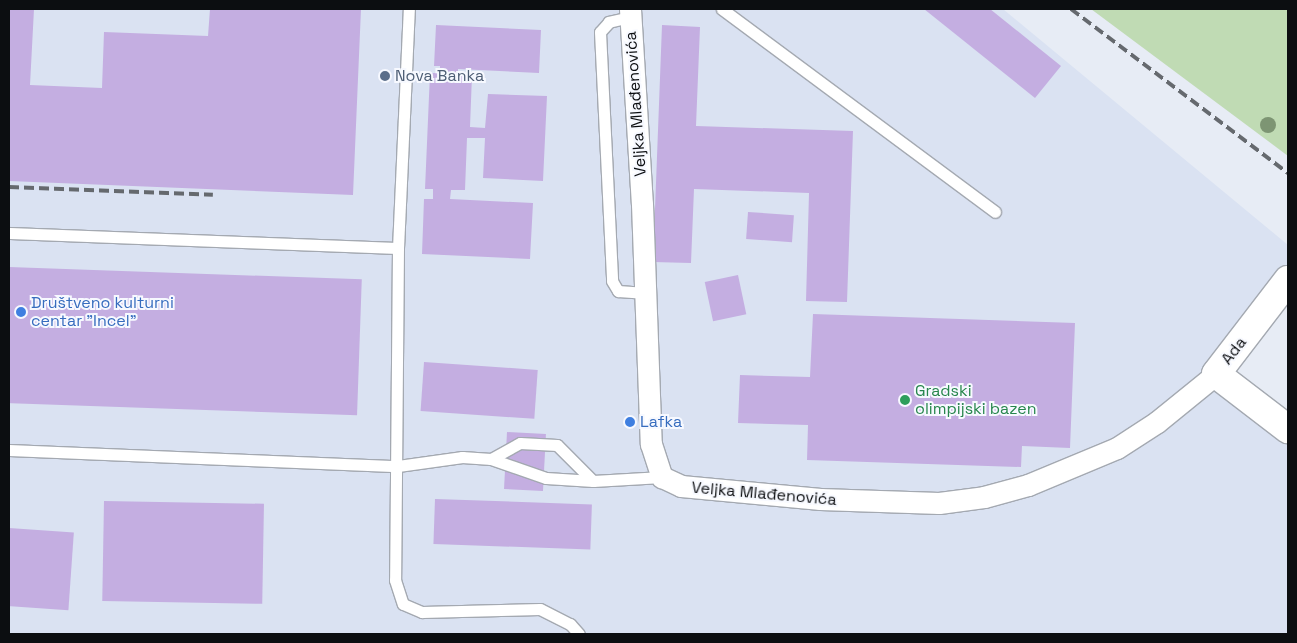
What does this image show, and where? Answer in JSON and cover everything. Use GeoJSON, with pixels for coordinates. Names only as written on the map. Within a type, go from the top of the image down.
{"type":"FeatureCollection","features":[{"type":"Feature","properties":{"kind":"street","name":"Veljka Mlađenovića"},"geometry":{"type":"LineString","coordinates":[[630,13],[646,293],[651,444],[662,477],[681,486],[820,499],[939,503],[984,497],[1028,485],[1117,448],[1157,422],[1216,374]]}},
{"type":"Feature","properties":{"kind":"street","name":"Ada"},"geometry":{"type":"LineString","coordinates":[[1288,280],[1216,374],[1288,429]]}},
{"type":"Feature","properties":{"kind":"lane"},"geometry":{"type":"LineString","coordinates":[[409,9],[398,248],[398,466],[394,580],[403,604],[422,612],[540,609],[570,624],[579,634]]}},
{"type":"Feature","properties":{"kind":"lane"},"geometry":{"type":"LineString","coordinates":[[722,9],[995,212]]}},
{"type":"Feature","properties":{"kind":"lane"},"geometry":{"type":"LineString","coordinates":[[630,13],[609,22],[600,32],[612,281],[618,291],[646,293]]}},
{"type":"Feature","properties":{"kind":"lane"},"geometry":{"type":"LineString","coordinates":[[9,233],[398,248]]}},
{"type":"Feature","properties":{"kind":"lane"},"geometry":{"type":"LineString","coordinates":[[491,459],[520,443],[557,445],[593,481]]}},
{"type":"Feature","properties":{"kind":"lane"},"geometry":{"type":"LineString","coordinates":[[9,450],[398,466],[462,457],[491,459],[546,478],[593,481],[662,477]]}},
{"type":"Feature","properties":{"kind":"shaded area"},"geometry":{"type":"Polygon","coordinates":[[[9,9],[1003,9],[1288,245],[1288,280],[1216,374],[1288,428],[1288,634],[9,634],[9,9]]]}},
{"type":"Feature","properties":{"kind":"green space"},"geometry":{"type":"Polygon","coordinates":[[[1091,9],[1288,9],[1288,156],[1091,9]]]}},
{"type":"Feature","properties":{"kind":"building"},"geometry":{"type":"Polygon","coordinates":[[[9,9],[34,9],[30,85],[102,88],[104,32],[208,36],[210,9],[361,9],[353,195],[9,181],[9,9]]]}},
{"type":"Feature","properties":{"kind":"building"},"geometry":{"type":"Polygon","coordinates":[[[924,9],[990,9],[1061,66],[1035,98],[924,9]]]}},
{"type":"Feature","properties":{"kind":"building"},"geometry":{"type":"Polygon","coordinates":[[[436,25],[541,30],[539,73],[458,69],[458,74],[472,75],[470,127],[485,128],[488,94],[547,96],[543,181],[483,178],[485,138],[467,138],[465,190],[451,190],[450,199],[533,203],[530,259],[422,254],[424,199],[433,199],[433,189],[425,189],[430,73],[440,73],[440,66],[434,66],[436,25]]]}},
{"type":"Feature","properties":{"kind":"building"},"geometry":{"type":"Polygon","coordinates":[[[662,25],[700,27],[696,126],[853,131],[847,302],[806,301],[809,193],[694,189],[691,263],[653,262],[662,25]]]}},
{"type":"Feature","properties":{"kind":"building"},"geometry":{"type":"Polygon","coordinates":[[[748,212],[794,215],[792,242],[746,239],[748,212]]]}},
{"type":"Feature","properties":{"kind":"building"},"geometry":{"type":"Polygon","coordinates":[[[9,267],[362,279],[357,415],[9,403],[9,267]]]}},
{"type":"Feature","properties":{"kind":"building"},"geometry":{"type":"Polygon","coordinates":[[[738,275],[746,314],[713,321],[705,282],[738,275]]]}},
{"type":"Feature","properties":{"kind":"building","name":"Gradski olimpijski bazen"},"geometry":{"type":"Polygon","coordinates":[[[813,314],[1075,323],[1070,448],[1022,446],[1021,467],[807,460],[808,425],[738,423],[740,375],[810,377],[813,314]]]}},
{"type":"Feature","properties":{"kind":"building"},"geometry":{"type":"Polygon","coordinates":[[[424,362],[538,370],[534,419],[421,411],[424,362]]]}},
{"type":"Feature","properties":{"kind":"building"},"geometry":{"type":"Polygon","coordinates":[[[507,432],[546,434],[543,491],[504,489],[507,432]]]}},
{"type":"Feature","properties":{"kind":"building"},"geometry":{"type":"Polygon","coordinates":[[[435,499],[592,504],[590,549],[433,544],[435,499]]]}},
{"type":"Feature","properties":{"kind":"building"},"geometry":{"type":"Polygon","coordinates":[[[104,501],[264,504],[262,604],[102,601],[104,501]]]}},
{"type":"Feature","properties":{"kind":"building"},"geometry":{"type":"Polygon","coordinates":[[[9,528],[74,533],[68,610],[9,606],[9,528]]]}},
{"type":"Feature","properties":{"kind":"railway"},"geometry":{"type":"LineString","coordinates":[[1071,9],[1288,173]]}},
{"type":"Feature","properties":{"kind":"railway"},"geometry":{"type":"LineString","coordinates":[[9,187],[213,195]]}},
{"type":"Feature","properties":{"kind":"place","name":"Nova Banka"},"geometry":{"type":"Point","coordinates":[385,76]}},
{"type":"Feature","properties":{"kind":"place","name":"Društveno kulturni centar \"Incel\""},"geometry":{"type":"Point","coordinates":[21,312]}},
{"type":"Feature","properties":{"kind":"place","name":"Gradski olimpijski bazen"},"geometry":{"type":"Point","coordinates":[905,400]}},
{"type":"Feature","properties":{"kind":"place","name":"Lafka"},"geometry":{"type":"Point","coordinates":[630,422]}}]}
